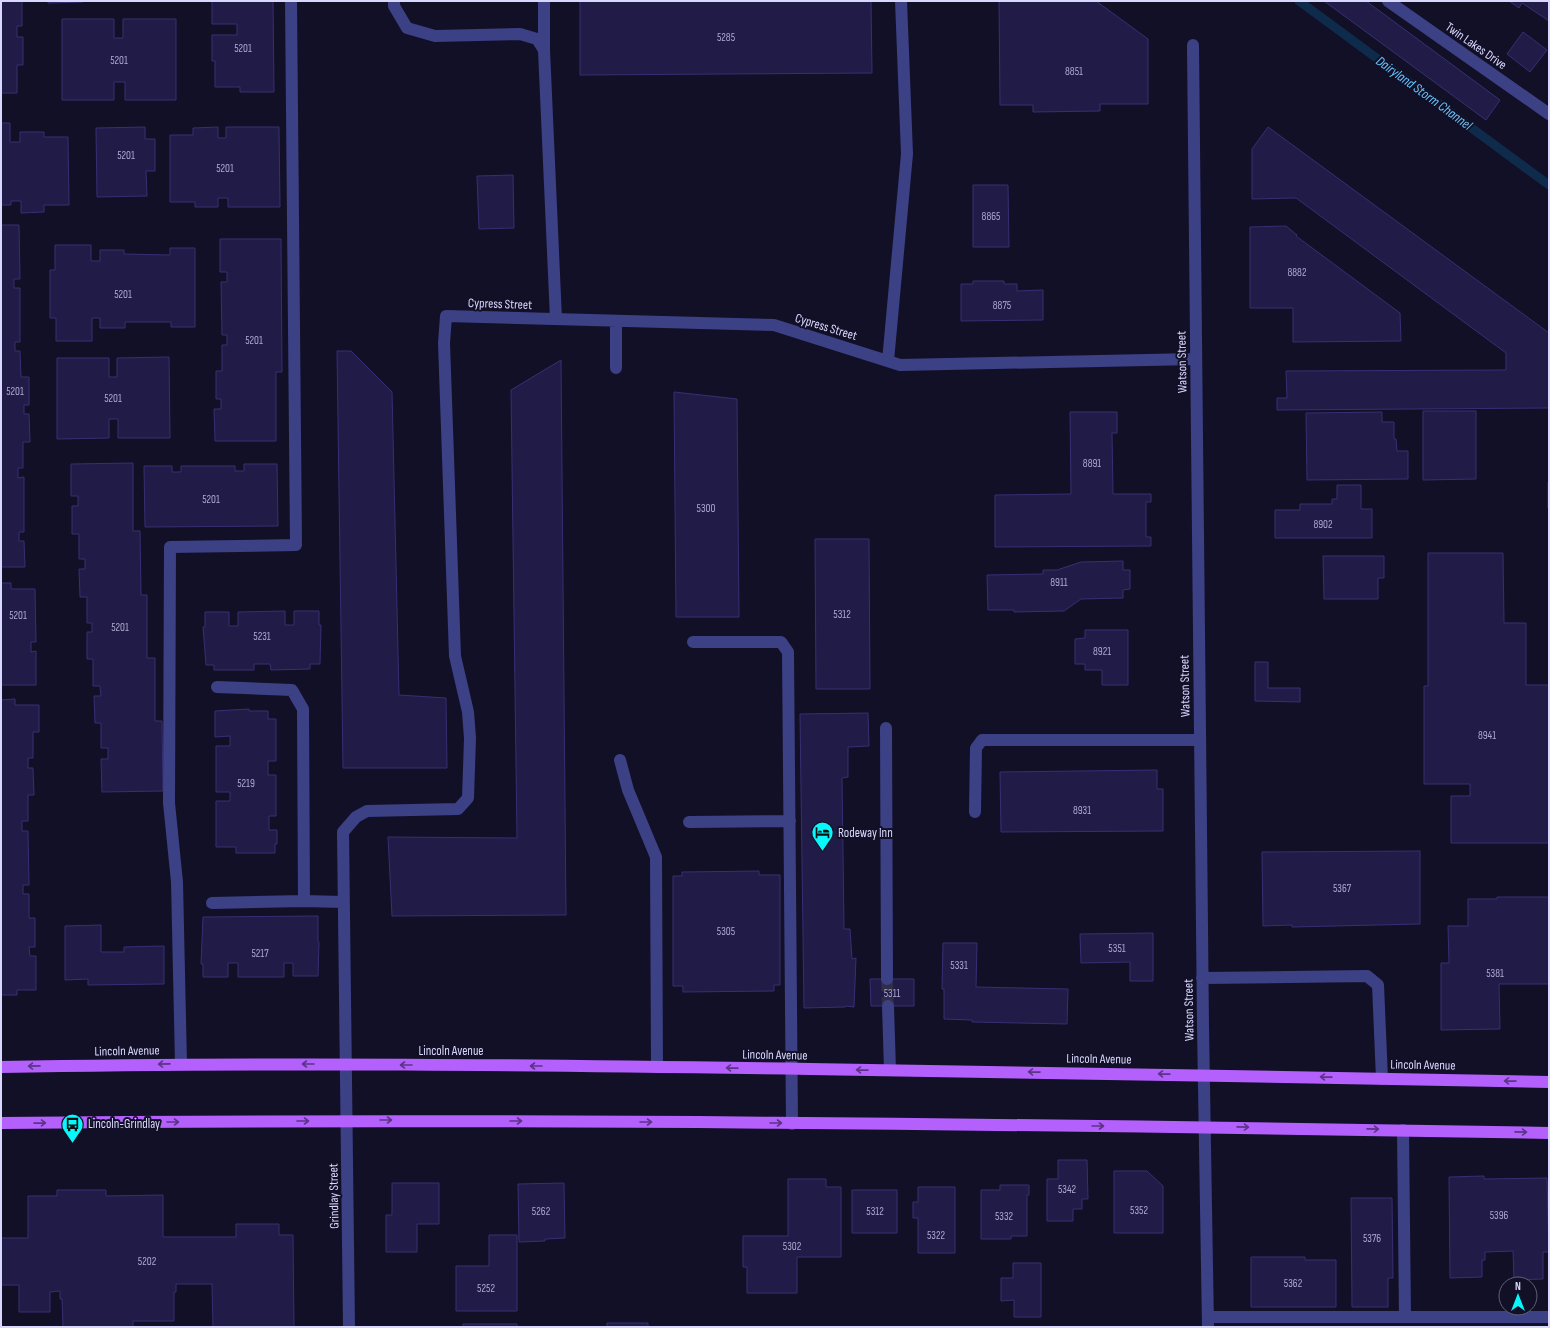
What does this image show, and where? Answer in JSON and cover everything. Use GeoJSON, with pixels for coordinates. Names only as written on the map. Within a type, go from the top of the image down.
{"type":"FeatureCollection","features":[{"type":"Feature","properties":{"kind":"main road","name":"Lincoln Avenue"},"geometry":{"type":"LineString","coordinates":[[1,1067],[181,1064],[657,1067],[1549,1082]]}},
{"type":"Feature","properties":{"kind":"main road"},"geometry":{"type":"LineString","coordinates":[[1,1123],[347,1120],[1204,1126],[1549,1132]]}},
{"type":"Feature","properties":{"kind":"street"},"geometry":{"type":"LineString","coordinates":[[181,1064],[177,882],[169,803],[170,547],[296,545],[291,1]]}},
{"type":"Feature","properties":{"kind":"street"},"geometry":{"type":"LineString","coordinates":[[394,1],[394,6],[407,28],[435,36],[520,34],[536,39],[544,50]]}},
{"type":"Feature","properties":{"kind":"street"},"geometry":{"type":"LineString","coordinates":[[544,1],[544,50],[556,319]]}},
{"type":"Feature","properties":{"kind":"street"},"geometry":{"type":"LineString","coordinates":[[888,361],[907,154],[901,1]]}},
{"type":"Feature","properties":{"kind":"street","name":"Twin Lakes Drive"},"geometry":{"type":"LineString","coordinates":[[1388,1],[1549,114]]}},
{"type":"Feature","properties":{"kind":"street","name":"Watson Street"},"geometry":{"type":"LineString","coordinates":[[1193,45],[1203,1075],[1208,1322]]}},
{"type":"Feature","properties":{"kind":"street","name":"Cypress Street"},"geometry":{"type":"LineString","coordinates":[[446,316],[774,325],[900,365],[1195,359]]}},
{"type":"Feature","properties":{"kind":"street","name":"Grindlay Street"},"geometry":{"type":"LineString","coordinates":[[350,1327],[343,832],[356,817],[366,811],[458,809],[468,798],[470,738],[468,712],[455,656],[444,343],[446,316]]}},
{"type":"Feature","properties":{"kind":"street"},"geometry":{"type":"LineString","coordinates":[[616,321],[616,368]]}},
{"type":"Feature","properties":{"kind":"street"},"geometry":{"type":"LineString","coordinates":[[693,642],[781,642],[788,652],[793,1069],[792,1124]]}},
{"type":"Feature","properties":{"kind":"street"},"geometry":{"type":"LineString","coordinates":[[217,687],[292,690],[303,709],[304,901]]}},
{"type":"Feature","properties":{"kind":"street"},"geometry":{"type":"LineString","coordinates":[[886,728],[887,979]]}},
{"type":"Feature","properties":{"kind":"street"},"geometry":{"type":"LineString","coordinates":[[975,812],[976,748],[982,740],[1200,740]]}},
{"type":"Feature","properties":{"kind":"street"},"geometry":{"type":"LineString","coordinates":[[620,760],[628,790],[656,857],[657,1067]]}},
{"type":"Feature","properties":{"kind":"street"},"geometry":{"type":"LineString","coordinates":[[689,822],[790,821]]}},
{"type":"Feature","properties":{"kind":"street"},"geometry":{"type":"LineString","coordinates":[[212,903],[304,901],[343,902]]}},
{"type":"Feature","properties":{"kind":"street"},"geometry":{"type":"LineString","coordinates":[[1202,978],[1367,976],[1378,985],[1382,1079]]}},
{"type":"Feature","properties":{"kind":"street"},"geometry":{"type":"LineString","coordinates":[[888,1006],[890,1070]]}},
{"type":"Feature","properties":{"kind":"street"},"geometry":{"type":"LineString","coordinates":[[1402,1130],[1405,1317]]}},
{"type":"Feature","properties":{"kind":"street"},"geometry":{"type":"LineString","coordinates":[[1208,1322],[1405,1317],[1549,1317]]}},
{"type":"Feature","properties":{"kind":"building"},"geometry":{"type":"Polygon","coordinates":[[[1,1],[22,1],[22,26],[17,26],[17,37],[23,37],[23,65],[17,65],[17,93],[1,93],[1,1]]]}},
{"type":"Feature","properties":{"kind":"building"},"geometry":{"type":"Polygon","coordinates":[[[48,1],[83,1],[83,2],[48,3],[48,1]]]}},
{"type":"Feature","properties":{"kind":"building"},"geometry":{"type":"Polygon","coordinates":[[[212,1],[273,1],[274,92],[240,92],[240,87],[215,87],[215,61],[212,61],[212,35],[237,35],[237,24],[212,24],[212,1]]]}},
{"type":"Feature","properties":{"kind":"building"},"geometry":{"type":"Polygon","coordinates":[[[580,1],[871,1],[872,73],[580,75],[580,1]]]}},
{"type":"Feature","properties":{"kind":"building"},"geometry":{"type":"Polygon","coordinates":[[[999,1],[1096,1],[1148,39],[1148,104],[1100,104],[1100,111],[1033,112],[1033,105],[1000,105],[999,1]]]}},
{"type":"Feature","properties":{"kind":"building"},"geometry":{"type":"Polygon","coordinates":[[[1324,1],[1366,1],[1500,100],[1486,120],[1324,1]]]}},
{"type":"Feature","properties":{"kind":"building"},"geometry":{"type":"Polygon","coordinates":[[[1509,1],[1549,1],[1549,21],[1522,3],[1519,8],[1509,1]]]}},
{"type":"Feature","properties":{"kind":"building"},"geometry":{"type":"Polygon","coordinates":[[[62,19],[114,19],[114,38],[123,38],[123,19],[176,19],[176,100],[125,100],[125,82],[114,82],[114,100],[62,100],[62,19]]]}},
{"type":"Feature","properties":{"kind":"building"},"geometry":{"type":"Polygon","coordinates":[[[1523,32],[1547,50],[1530,72],[1507,54],[1523,32]]]}},
{"type":"Feature","properties":{"kind":"building"},"geometry":{"type":"Polygon","coordinates":[[[1,123],[10,123],[10,142],[20,142],[20,132],[44,132],[44,137],[68,137],[69,205],[44,205],[44,212],[21,213],[21,201],[11,201],[11,205],[1,205],[1,123]]]}},
{"type":"Feature","properties":{"kind":"building"},"geometry":{"type":"Polygon","coordinates":[[[145,127],[145,139],[155,139],[155,171],[146,171],[147,196],[97,197],[96,128],[145,127]]]}},
{"type":"Feature","properties":{"kind":"building"},"geometry":{"type":"Polygon","coordinates":[[[218,127],[218,138],[226,138],[226,127],[279,127],[280,207],[228,207],[228,198],[218,198],[218,207],[195,207],[195,202],[170,202],[170,135],[193,135],[193,128],[218,127]]]}},
{"type":"Feature","properties":{"kind":"building"},"geometry":{"type":"Polygon","coordinates":[[[1268,127],[1549,333],[1549,408],[1277,410],[1277,398],[1287,398],[1286,371],[1506,370],[1506,353],[1296,198],[1252,199],[1252,149],[1268,127]]]}},
{"type":"Feature","properties":{"kind":"building"},"geometry":{"type":"Polygon","coordinates":[[[513,175],[514,228],[479,229],[477,176],[513,175]]]}},
{"type":"Feature","properties":{"kind":"building"},"geometry":{"type":"Polygon","coordinates":[[[973,185],[1008,185],[1009,247],[973,247],[973,185]]]}},
{"type":"Feature","properties":{"kind":"building"},"geometry":{"type":"Polygon","coordinates":[[[1,225],[19,225],[20,279],[14,279],[14,288],[20,288],[20,342],[15,342],[15,351],[20,351],[21,377],[29,377],[29,405],[24,405],[24,414],[29,414],[30,442],[23,442],[23,468],[18,468],[18,478],[24,477],[24,532],[19,532],[19,541],[24,541],[25,567],[1,567],[1,225]]]}},
{"type":"Feature","properties":{"kind":"building"},"geometry":{"type":"Polygon","coordinates":[[[1286,226],[1297,235],[1296,236],[1400,313],[1401,341],[1293,342],[1293,308],[1250,308],[1250,227],[1286,226]]]}},
{"type":"Feature","properties":{"kind":"building"},"geometry":{"type":"Polygon","coordinates":[[[220,239],[281,239],[282,372],[276,372],[276,441],[215,441],[214,409],[221,409],[221,399],[216,399],[216,371],[222,371],[222,345],[227,345],[227,335],[222,335],[221,282],[227,282],[227,272],[220,272],[220,239]]]}},
{"type":"Feature","properties":{"kind":"building"},"geometry":{"type":"Polygon","coordinates":[[[55,245],[91,245],[91,261],[100,261],[100,250],[124,250],[124,254],[170,255],[170,248],[195,248],[195,327],[171,327],[171,322],[125,322],[125,328],[100,328],[100,318],[92,318],[92,341],[56,341],[56,318],[50,318],[50,270],[55,270],[55,245]]]}},
{"type":"Feature","properties":{"kind":"building"},"geometry":{"type":"Polygon","coordinates":[[[973,281],[1004,281],[1004,284],[1017,284],[1017,291],[1043,290],[1043,320],[961,321],[961,284],[973,284],[973,281]]]}},
{"type":"Feature","properties":{"kind":"building"},"geometry":{"type":"Polygon","coordinates":[[[337,351],[351,351],[392,392],[399,695],[446,698],[447,768],[343,768],[337,351]]]}},
{"type":"Feature","properties":{"kind":"building"},"geometry":{"type":"Polygon","coordinates":[[[169,357],[170,438],[118,438],[118,419],[109,419],[109,438],[57,439],[57,358],[109,358],[109,377],[117,377],[117,358],[169,357]]]}},
{"type":"Feature","properties":{"kind":"building"},"geometry":{"type":"Polygon","coordinates":[[[561,360],[566,915],[392,916],[388,837],[517,838],[511,390],[561,360]]]}},
{"type":"Feature","properties":{"kind":"building"},"geometry":{"type":"Polygon","coordinates":[[[674,392],[737,399],[739,617],[676,617],[674,392]]]}},
{"type":"Feature","properties":{"kind":"building"},"geometry":{"type":"Polygon","coordinates":[[[1423,411],[1476,411],[1476,479],[1423,480],[1423,411]]]}},
{"type":"Feature","properties":{"kind":"building"},"geometry":{"type":"Polygon","coordinates":[[[1070,412],[1117,412],[1117,433],[1112,433],[1113,494],[1151,494],[1151,502],[1146,502],[1146,537],[1151,537],[1151,546],[995,547],[995,495],[1071,494],[1070,412]]]}},
{"type":"Feature","properties":{"kind":"building"},"geometry":{"type":"Polygon","coordinates":[[[1382,412],[1382,422],[1394,422],[1394,439],[1396,439],[1397,451],[1408,451],[1408,479],[1307,480],[1306,413],[1382,412]]]}},
{"type":"Feature","properties":{"kind":"building"},"geometry":{"type":"Polygon","coordinates":[[[133,463],[133,531],[140,531],[141,595],[147,595],[147,658],[155,658],[155,721],[162,721],[163,791],[102,792],[101,759],[108,759],[108,748],[101,748],[101,723],[95,723],[94,696],[101,696],[100,686],[93,686],[93,659],[87,659],[87,632],[92,632],[92,623],[87,623],[87,597],[80,597],[79,569],[85,569],[85,559],[79,559],[79,534],[72,534],[72,506],[78,506],[78,496],[71,496],[71,464],[133,463]]]}},
{"type":"Feature","properties":{"kind":"building"},"geometry":{"type":"Polygon","coordinates":[[[244,464],[277,464],[278,526],[145,527],[144,466],[172,466],[172,472],[181,472],[181,466],[235,466],[235,471],[244,471],[244,464]]]}},
{"type":"Feature","properties":{"kind":"building"},"geometry":{"type":"Polygon","coordinates":[[[1549,482],[1549,508],[1548,508],[1549,482]]]}},
{"type":"Feature","properties":{"kind":"building"},"geometry":{"type":"Polygon","coordinates":[[[1337,485],[1361,485],[1361,509],[1372,509],[1372,538],[1275,538],[1275,510],[1300,510],[1300,504],[1332,504],[1332,499],[1337,499],[1337,485]]]}},
{"type":"Feature","properties":{"kind":"building"},"geometry":{"type":"Polygon","coordinates":[[[815,539],[869,539],[870,689],[816,689],[815,539]]]}},
{"type":"Feature","properties":{"kind":"building"},"geometry":{"type":"Polygon","coordinates":[[[1428,553],[1503,553],[1504,623],[1526,623],[1526,685],[1549,685],[1549,843],[1451,843],[1451,796],[1470,796],[1470,784],[1424,784],[1424,686],[1428,686],[1428,553]]]}},
{"type":"Feature","properties":{"kind":"building"},"geometry":{"type":"Polygon","coordinates":[[[1323,556],[1384,556],[1384,578],[1378,578],[1378,599],[1324,599],[1323,556]]]}},
{"type":"Feature","properties":{"kind":"building"},"geometry":{"type":"Polygon","coordinates":[[[1123,561],[1123,570],[1130,570],[1130,589],[1123,590],[1123,598],[1081,599],[1064,611],[1014,612],[1014,610],[988,610],[987,575],[1043,574],[1043,570],[1057,570],[1081,562],[1123,561]]]}},
{"type":"Feature","properties":{"kind":"building"},"geometry":{"type":"Polygon","coordinates":[[[1,583],[11,583],[11,589],[35,589],[36,642],[31,642],[31,652],[36,651],[36,685],[1,685],[1,583]]]}},
{"type":"Feature","properties":{"kind":"building"},"geometry":{"type":"Polygon","coordinates":[[[285,611],[285,625],[294,625],[294,611],[319,611],[319,625],[321,625],[320,664],[310,664],[310,669],[271,670],[270,664],[254,664],[254,670],[214,670],[214,665],[206,665],[203,627],[205,627],[205,612],[229,612],[229,626],[238,626],[238,612],[285,611]]]}},
{"type":"Feature","properties":{"kind":"building"},"geometry":{"type":"Polygon","coordinates":[[[1085,630],[1128,630],[1128,685],[1102,685],[1102,670],[1085,670],[1085,664],[1075,664],[1075,639],[1085,638],[1085,630]]]}},
{"type":"Feature","properties":{"kind":"building"},"geometry":{"type":"Polygon","coordinates":[[[1255,662],[1268,662],[1268,688],[1300,688],[1300,702],[1255,701],[1255,662]]]}},
{"type":"Feature","properties":{"kind":"building"},"geometry":{"type":"Polygon","coordinates":[[[15,699],[15,705],[39,705],[39,732],[33,732],[33,758],[28,758],[28,768],[33,768],[34,795],[28,795],[28,821],[22,821],[22,831],[28,831],[29,885],[23,885],[23,894],[29,894],[29,918],[35,918],[35,947],[29,947],[30,956],[36,956],[36,990],[17,990],[17,995],[1,995],[1,700],[15,699]]]}},
{"type":"Feature","properties":{"kind":"building"},"geometry":{"type":"Polygon","coordinates":[[[249,709],[249,711],[268,711],[268,719],[276,719],[276,761],[268,761],[268,775],[276,775],[276,816],[269,816],[269,830],[277,830],[277,844],[275,844],[275,853],[236,853],[236,847],[216,847],[216,801],[230,801],[230,792],[216,792],[216,746],[230,746],[230,736],[215,737],[215,711],[249,709]]]}},
{"type":"Feature","properties":{"kind":"building","name":"Rodeway Inn"},"geometry":{"type":"Polygon","coordinates":[[[868,713],[869,746],[848,747],[848,777],[842,778],[844,929],[850,929],[852,959],[856,958],[854,1007],[804,1008],[800,714],[868,713]]]}},
{"type":"Feature","properties":{"kind":"building"},"geometry":{"type":"Polygon","coordinates":[[[1157,770],[1157,789],[1163,789],[1163,831],[1001,832],[1000,772],[1157,770]]]}},
{"type":"Feature","properties":{"kind":"building"},"geometry":{"type":"Polygon","coordinates":[[[1420,851],[1420,924],[1292,927],[1292,925],[1263,926],[1262,852],[1420,851]]]}},
{"type":"Feature","properties":{"kind":"building"},"geometry":{"type":"Polygon","coordinates":[[[759,871],[759,875],[780,875],[780,985],[774,985],[774,991],[683,992],[683,986],[673,986],[673,876],[682,876],[682,872],[759,871]]]}},
{"type":"Feature","properties":{"kind":"building"},"geometry":{"type":"Polygon","coordinates":[[[1497,897],[1549,897],[1549,984],[1499,984],[1500,1029],[1441,1030],[1441,963],[1449,963],[1448,926],[1468,926],[1468,899],[1497,899],[1497,897]]]}},
{"type":"Feature","properties":{"kind":"building"},"geometry":{"type":"Polygon","coordinates":[[[318,916],[318,976],[293,976],[293,963],[284,963],[284,977],[238,977],[238,963],[228,963],[228,977],[203,977],[203,964],[201,964],[203,917],[318,916]]]}},
{"type":"Feature","properties":{"kind":"building"},"geometry":{"type":"Polygon","coordinates":[[[101,925],[101,952],[124,952],[124,947],[164,946],[164,984],[88,985],[88,979],[65,980],[65,926],[101,925]]]}},
{"type":"Feature","properties":{"kind":"building"},"geometry":{"type":"Polygon","coordinates":[[[1153,933],[1153,981],[1130,981],[1130,962],[1081,963],[1080,934],[1153,933]]]}},
{"type":"Feature","properties":{"kind":"building"},"geometry":{"type":"Polygon","coordinates":[[[943,943],[977,943],[976,987],[1068,989],[1067,1024],[972,1022],[972,1020],[944,1019],[944,989],[942,989],[943,943]]]}},
{"type":"Feature","properties":{"kind":"building"},"geometry":{"type":"Polygon","coordinates":[[[870,979],[914,979],[914,1006],[871,1006],[870,979]]]}},
{"type":"Feature","properties":{"kind":"building"},"geometry":{"type":"Polygon","coordinates":[[[1058,1160],[1087,1160],[1088,1199],[1082,1199],[1082,1209],[1073,1209],[1073,1221],[1047,1221],[1047,1179],[1058,1179],[1058,1160]]]}},
{"type":"Feature","properties":{"kind":"building"},"geometry":{"type":"Polygon","coordinates":[[[1114,1171],[1147,1171],[1163,1186],[1163,1233],[1114,1233],[1114,1171]]]}},
{"type":"Feature","properties":{"kind":"building"},"geometry":{"type":"Polygon","coordinates":[[[1484,1176],[1484,1179],[1547,1178],[1549,1252],[1543,1252],[1543,1279],[1538,1279],[1538,1276],[1514,1276],[1513,1251],[1485,1252],[1485,1260],[1482,1260],[1482,1277],[1450,1278],[1449,1177],[1484,1176]]]}},
{"type":"Feature","properties":{"kind":"building"},"geometry":{"type":"Polygon","coordinates":[[[788,1179],[826,1179],[826,1187],[841,1187],[841,1257],[797,1257],[797,1293],[747,1293],[747,1267],[743,1267],[743,1236],[788,1236],[788,1179]]]}},
{"type":"Feature","properties":{"kind":"building"},"geometry":{"type":"Polygon","coordinates":[[[392,1183],[439,1183],[439,1224],[417,1224],[417,1252],[386,1252],[386,1215],[392,1215],[392,1183]]]}},
{"type":"Feature","properties":{"kind":"building"},"geometry":{"type":"Polygon","coordinates":[[[564,1183],[565,1238],[545,1239],[545,1241],[519,1242],[518,1184],[564,1183]]]}},
{"type":"Feature","properties":{"kind":"building"},"geometry":{"type":"Polygon","coordinates":[[[1000,1185],[1029,1185],[1029,1195],[1027,1195],[1027,1236],[1011,1236],[1011,1239],[981,1239],[981,1190],[1000,1190],[1000,1185]]]}},
{"type":"Feature","properties":{"kind":"building"},"geometry":{"type":"Polygon","coordinates":[[[918,1187],[955,1187],[955,1253],[918,1253],[918,1218],[913,1218],[913,1202],[918,1202],[918,1187]]]}},
{"type":"Feature","properties":{"kind":"building"},"geometry":{"type":"Polygon","coordinates":[[[57,1190],[106,1190],[106,1196],[163,1195],[163,1237],[236,1237],[236,1224],[279,1224],[279,1235],[293,1235],[294,1327],[213,1327],[212,1284],[176,1284],[176,1292],[174,1292],[174,1321],[133,1321],[133,1327],[63,1327],[62,1299],[60,1299],[60,1291],[50,1292],[50,1312],[19,1312],[19,1285],[1,1285],[1,1238],[28,1238],[28,1196],[57,1196],[57,1190]]]}},
{"type":"Feature","properties":{"kind":"building"},"geometry":{"type":"Polygon","coordinates":[[[852,1190],[897,1190],[897,1233],[852,1233],[852,1190]]]}},
{"type":"Feature","properties":{"kind":"building"},"geometry":{"type":"Polygon","coordinates":[[[1351,1198],[1392,1198],[1393,1278],[1388,1278],[1388,1307],[1352,1307],[1351,1198]]]}},
{"type":"Feature","properties":{"kind":"building"},"geometry":{"type":"Polygon","coordinates":[[[489,1235],[517,1235],[517,1311],[456,1311],[456,1266],[489,1266],[489,1235]]]}},
{"type":"Feature","properties":{"kind":"building"},"geometry":{"type":"Polygon","coordinates":[[[1251,1257],[1305,1257],[1305,1260],[1336,1260],[1336,1307],[1251,1307],[1251,1257]]]}},
{"type":"Feature","properties":{"kind":"building"},"geometry":{"type":"Polygon","coordinates":[[[1013,1263],[1041,1263],[1041,1317],[1014,1317],[1014,1300],[1001,1301],[1001,1278],[1013,1278],[1013,1263]]]}},
{"type":"Feature","properties":{"kind":"building"},"geometry":{"type":"Polygon","coordinates":[[[607,1323],[648,1323],[648,1327],[607,1327],[607,1323]]]}},
{"type":"Feature","properties":{"kind":"building"},"geometry":{"type":"Polygon","coordinates":[[[463,1324],[517,1324],[517,1327],[463,1327],[463,1324]]]}},
{"type":"Feature","properties":{"kind":"waterway","name":"Dairyland Storm Channel"},"geometry":{"type":"LineString","coordinates":[[1299,1],[1549,185]]}},
{"type":"Feature","properties":{"kind":"tunnel"},"geometry":{"type":"LineString","coordinates":[[887,979],[888,1006]]}},
{"type":"Feature","properties":{"kind":"place","name":"Rodeway Inn"},"geometry":{"type":"Point","coordinates":[823,852]}},
{"type":"Feature","properties":{"kind":"place","name":"Lincoln-Grindlay"},"geometry":{"type":"Point","coordinates":[73,1144]}}]}
